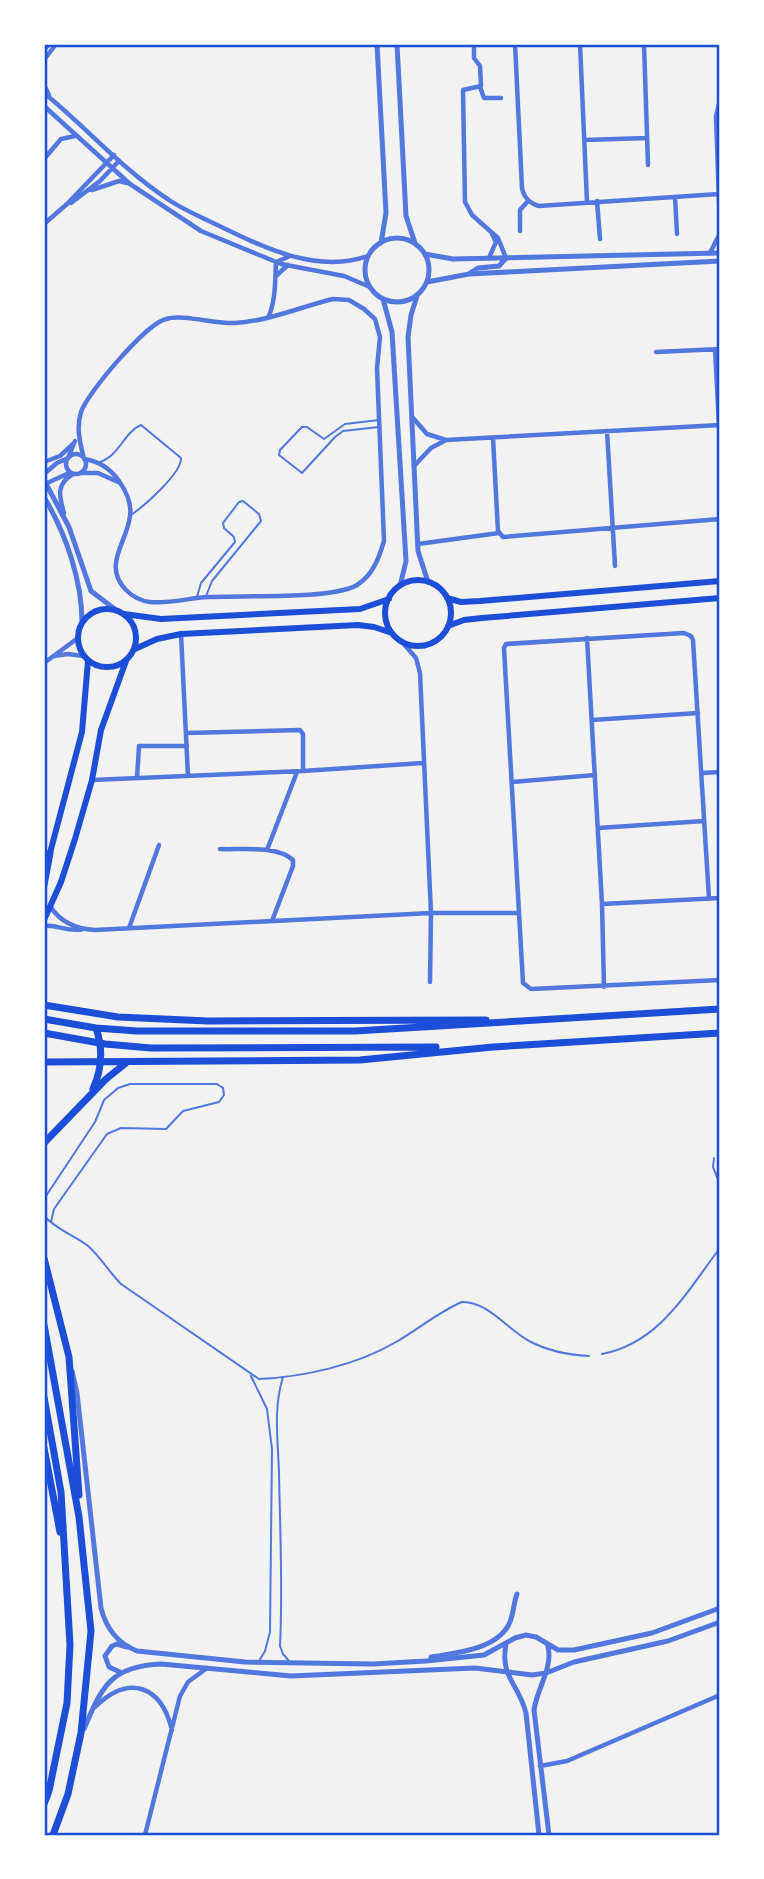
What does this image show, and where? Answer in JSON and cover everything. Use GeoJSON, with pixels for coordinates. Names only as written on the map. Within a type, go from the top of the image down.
{"type":"FeatureCollection","features":[{"type":"Feature","properties":{"kind":"main road"},"geometry":{"type":"LineString","coordinates":[[44,886],[82,732],[86,659],[78,638],[82,623],[93,613],[108,609],[160,619],[360,609],[388,599],[400,586],[414,581],[428,582],[439,588],[447,598],[450,607],[448,626]]}},
{"type":"Feature","properties":{"kind":"main road"},"geometry":{"type":"LineString","coordinates":[[447,598],[461,602],[480,601],[720,581]]}},
{"type":"Feature","properties":{"kind":"main road"},"geometry":{"type":"LineString","coordinates":[[388,599],[386,620],[392,633],[403,643],[421,646],[437,640],[448,626],[464,620],[720,598]]}},
{"type":"Feature","properties":{"kind":"main road"},"geometry":{"type":"LineString","coordinates":[[44,920],[65,871],[92,780],[101,730],[126,661],[135,649],[137,641],[134,626],[124,614]]}},
{"type":"Feature","properties":{"kind":"main road"},"geometry":{"type":"LineString","coordinates":[[135,649],[157,639],[181,634],[358,625],[392,633]]}},
{"type":"Feature","properties":{"kind":"main road"},"geometry":{"type":"LineString","coordinates":[[86,659],[107,668],[126,661]]}},
{"type":"Feature","properties":{"kind":"main road"},"geometry":{"type":"LineString","coordinates":[[44,865],[50,853]]}},
{"type":"Feature","properties":{"kind":"main road"},"geometry":{"type":"LineString","coordinates":[[44,1005],[77,1012],[208,1021],[550,1020]]}},
{"type":"Feature","properties":{"kind":"main road"},"geometry":{"type":"LineString","coordinates":[[44,1019],[96,1028],[158,1031],[355,1031],[720,1009]]}},
{"type":"Feature","properties":{"kind":"main road"},"geometry":{"type":"LineString","coordinates":[[88,1099],[101,1063],[101,1045],[96,1028]]}},
{"type":"Feature","properties":{"kind":"main road"},"geometry":{"type":"LineString","coordinates":[[44,1062],[360,1060],[493,1047],[720,1032]]}},
{"type":"Feature","properties":{"kind":"main road"},"geometry":{"type":"LineString","coordinates":[[44,1033],[105,1044],[151,1048],[493,1047]]}},
{"type":"Feature","properties":{"kind":"main road"},"geometry":{"type":"LineString","coordinates":[[44,1143],[106,1079],[126,1063]]}},
{"type":"Feature","properties":{"kind":"main road"},"geometry":{"type":"LineString","coordinates":[[44,1258],[69,1357],[79,1517]]}},
{"type":"Feature","properties":{"kind":"main road"},"geometry":{"type":"LineString","coordinates":[[44,1325],[79,1517],[90,1631],[81,1733],[68,1794],[53,1835]]}},
{"type":"Feature","properties":{"kind":"main road"},"geometry":{"type":"LineString","coordinates":[[44,1397],[61,1492],[70,1645],[67,1703],[44,1804]]}},
{"type":"Feature","properties":{"kind":"main road"},"geometry":{"type":"LineString","coordinates":[[44,1448],[65,1564]]}},
{"type":"Feature","properties":{"kind":"street"},"geometry":{"type":"LineString","coordinates":[[44,49],[49,44]]}},
{"type":"Feature","properties":{"kind":"street"},"geometry":{"type":"LineString","coordinates":[[44,60],[55,44]]}},
{"type":"Feature","properties":{"kind":"street"},"geometry":{"type":"LineString","coordinates":[[377,44],[386,213],[381,243]]}},
{"type":"Feature","properties":{"kind":"street"},"geometry":{"type":"LineString","coordinates":[[397,44],[406,216],[415,243],[425,254],[429,265],[427,282],[417,296],[411,315],[408,337],[418,544],[428,582]]}},
{"type":"Feature","properties":{"kind":"street"},"geometry":{"type":"LineString","coordinates":[[474,44],[474,58],[480,66],[480,88],[484,98],[501,98]]}},
{"type":"Feature","properties":{"kind":"street"},"geometry":{"type":"LineString","coordinates":[[515,44],[522,188],[528,201],[539,205],[719,194]]}},
{"type":"Feature","properties":{"kind":"street"},"geometry":{"type":"LineString","coordinates":[[580,44],[587,202]]}},
{"type":"Feature","properties":{"kind":"street"},"geometry":{"type":"LineString","coordinates":[[644,44],[648,165]]}},
{"type":"Feature","properties":{"kind":"street"},"geometry":{"type":"LineString","coordinates":[[44,85],[51,99]]}},
{"type":"Feature","properties":{"kind":"street"},"geometry":{"type":"LineString","coordinates":[[480,88],[463,90],[466,202],[472,215],[498,238],[506,258]]}},
{"type":"Feature","properties":{"kind":"street"},"geometry":{"type":"LineString","coordinates":[[44,93],[119,161],[170,201],[249,240],[296,257]]}},
{"type":"Feature","properties":{"kind":"street"},"geometry":{"type":"LineString","coordinates":[[710,253],[720,231],[716,116],[720,100]]}},
{"type":"Feature","properties":{"kind":"street"},"geometry":{"type":"LineString","coordinates":[[44,106],[130,184],[156,204],[201,231],[276,262],[344,276],[370,286],[383,299],[392,332],[404,523],[406,561],[400,586]]}},
{"type":"Feature","properties":{"kind":"street"},"geometry":{"type":"LineString","coordinates":[[44,159],[61,139],[62,122]]}},
{"type":"Feature","properties":{"kind":"street"},"geometry":{"type":"LineString","coordinates":[[61,139],[76,136]]}},
{"type":"Feature","properties":{"kind":"street"},"geometry":{"type":"LineString","coordinates":[[584,140],[647,138]]}},
{"type":"Feature","properties":{"kind":"street"},"geometry":{"type":"LineString","coordinates":[[44,223],[114,155]]}},
{"type":"Feature","properties":{"kind":"street"},"geometry":{"type":"LineString","coordinates":[[85,193],[119,161]]}},
{"type":"Feature","properties":{"kind":"street"},"geometry":{"type":"LineString","coordinates":[[66,204],[85,193],[119,181],[130,184]]}},
{"type":"Feature","properties":{"kind":"street"},"geometry":{"type":"LineString","coordinates":[[675,197],[677,234]]}},
{"type":"Feature","properties":{"kind":"street"},"geometry":{"type":"LineString","coordinates":[[520,231],[520,210],[528,201]]}},
{"type":"Feature","properties":{"kind":"street"},"geometry":{"type":"LineString","coordinates":[[597,201],[600,239]]}},
{"type":"Feature","properties":{"kind":"street"},"geometry":{"type":"LineString","coordinates":[[489,258],[496,242],[490,230]]}},
{"type":"Feature","properties":{"kind":"street"},"geometry":{"type":"LineString","coordinates":[[276,262],[284,257],[328,262],[349,261],[368,256],[381,243],[398,238],[415,243]]}},
{"type":"Feature","properties":{"kind":"street"},"geometry":{"type":"LineString","coordinates":[[425,254],[453,259],[720,253]]}},
{"type":"Feature","properties":{"kind":"street"},"geometry":{"type":"LineString","coordinates":[[368,256],[365,272],[370,286]]}},
{"type":"Feature","properties":{"kind":"street"},"geometry":{"type":"LineString","coordinates":[[469,274],[474,269],[499,266],[506,258]]}},
{"type":"Feature","properties":{"kind":"street"},"geometry":{"type":"LineString","coordinates":[[427,282],[469,274],[720,261]]}},
{"type":"Feature","properties":{"kind":"street"},"geometry":{"type":"LineString","coordinates":[[268,318],[273,305],[276,262]]}},
{"type":"Feature","properties":{"kind":"street"},"geometry":{"type":"LineString","coordinates":[[277,275],[288,265]]}},
{"type":"Feature","properties":{"kind":"street"},"geometry":{"type":"LineString","coordinates":[[383,299],[401,302],[417,296]]}},
{"type":"Feature","properties":{"kind":"street"},"geometry":{"type":"LineString","coordinates":[[44,474],[57,463],[68,458],[76,454],[107,468],[121,485],[129,500],[130,516],[115,559],[118,578],[134,597],[148,602],[206,597],[334,593],[356,585],[370,573],[379,560],[384,541],[377,368],[380,337],[375,319],[364,309],[342,299],[268,318],[234,323],[169,317],[160,321],[146,330],[91,393],[81,412],[78,434],[68,458],[66,464],[71,473]]}},
{"type":"Feature","properties":{"kind":"street"},"geometry":{"type":"LineString","coordinates":[[273,305],[279,315]]}},
{"type":"Feature","properties":{"kind":"street"},"geometry":{"type":"LineString","coordinates":[[413,418],[427,434],[446,440],[720,425],[718,349],[656,352]]}},
{"type":"Feature","properties":{"kind":"street"},"geometry":{"type":"LineString","coordinates":[[607,431],[615,566]]}},
{"type":"Feature","properties":{"kind":"street"},"geometry":{"type":"LineString","coordinates":[[78,434],[85,465],[80,473]]}},
{"type":"Feature","properties":{"kind":"street"},"geometry":{"type":"LineString","coordinates":[[493,438],[499,533]]}},
{"type":"Feature","properties":{"kind":"street"},"geometry":{"type":"LineString","coordinates":[[414,466],[431,448],[446,440]]}},
{"type":"Feature","properties":{"kind":"street"},"geometry":{"type":"LineString","coordinates":[[44,462],[61,456],[75,441]]}},
{"type":"Feature","properties":{"kind":"street"},"geometry":{"type":"LineString","coordinates":[[44,462],[57,463]]}},
{"type":"Feature","properties":{"kind":"street"},"geometry":{"type":"LineString","coordinates":[[71,473],[63,481],[59,494],[69,527],[91,591],[116,610]]}},
{"type":"Feature","properties":{"kind":"street"},"geometry":{"type":"LineString","coordinates":[[69,527],[45,483],[71,473],[80,473],[106,475],[121,485]]}},
{"type":"Feature","properties":{"kind":"street"},"geometry":{"type":"LineString","coordinates":[[44,497],[68,549],[81,597],[82,623]]}},
{"type":"Feature","properties":{"kind":"street"},"geometry":{"type":"LineString","coordinates":[[418,544],[499,533],[505,537],[720,519]]}},
{"type":"Feature","properties":{"kind":"street"},"geometry":{"type":"LineString","coordinates":[[181,634],[188,776]]}},
{"type":"Feature","properties":{"kind":"street"},"geometry":{"type":"LineString","coordinates":[[709,899],[693,640],[688,634],[511,642],[505,646],[522,979],[525,985],[531,989],[720,980]]}},
{"type":"Feature","properties":{"kind":"street"},"geometry":{"type":"LineString","coordinates":[[48,660],[78,638]]}},
{"type":"Feature","properties":{"kind":"street"},"geometry":{"type":"LineString","coordinates":[[587,638],[604,987]]}},
{"type":"Feature","properties":{"kind":"street"},"geometry":{"type":"LineString","coordinates":[[403,643],[416,658],[420,673],[430,914],[430,982]]}},
{"type":"Feature","properties":{"kind":"street"},"geometry":{"type":"LineString","coordinates":[[44,654],[48,660]]}},
{"type":"Feature","properties":{"kind":"street"},"geometry":{"type":"LineString","coordinates":[[48,660],[68,654],[86,659]]}},
{"type":"Feature","properties":{"kind":"street"},"geometry":{"type":"LineString","coordinates":[[592,720],[698,713]]}},
{"type":"Feature","properties":{"kind":"street"},"geometry":{"type":"LineString","coordinates":[[186,733],[300,730],[303,734],[300,771],[267,850]]}},
{"type":"Feature","properties":{"kind":"street"},"geometry":{"type":"LineString","coordinates":[[137,779],[139,746],[187,746]]}},
{"type":"Feature","properties":{"kind":"street"},"geometry":{"type":"LineString","coordinates":[[92,780],[423,763]]}},
{"type":"Feature","properties":{"kind":"street"},"geometry":{"type":"LineString","coordinates":[[702,773],[720,772]]}},
{"type":"Feature","properties":{"kind":"street"},"geometry":{"type":"LineString","coordinates":[[512,782],[595,775]]}},
{"type":"Feature","properties":{"kind":"street"},"geometry":{"type":"LineString","coordinates":[[598,828],[704,821]]}},
{"type":"Feature","properties":{"kind":"street"},"geometry":{"type":"LineString","coordinates":[[129,929],[159,845]]}},
{"type":"Feature","properties":{"kind":"street"},"geometry":{"type":"LineString","coordinates":[[220,849],[267,850],[289,856],[293,863],[272,922]]}},
{"type":"Feature","properties":{"kind":"street"},"geometry":{"type":"LineString","coordinates":[[602,904],[720,898]]}},
{"type":"Feature","properties":{"kind":"street"},"geometry":{"type":"LineString","coordinates":[[50,906],[61,919],[84,929]]}},
{"type":"Feature","properties":{"kind":"street"},"geometry":{"type":"LineString","coordinates":[[44,926],[54,925],[72,931],[430,914],[520,913]]}},
{"type":"Feature","properties":{"kind":"street"},"geometry":{"type":"LineString","coordinates":[[69,1357],[77,1393],[100,1608],[110,1630],[129,1648]]}},
{"type":"Feature","properties":{"kind":"street"},"geometry":{"type":"LineString","coordinates":[[396,1663],[465,1651],[498,1637],[508,1627],[517,1594]]}},
{"type":"Feature","properties":{"kind":"street"},"geometry":{"type":"LineString","coordinates":[[120,1672],[109,1667],[106,1662],[107,1650],[117,1644],[179,1656],[257,1663],[396,1663],[477,1657],[514,1638],[526,1635],[566,1651],[675,1626],[720,1608]]}},
{"type":"Feature","properties":{"kind":"street"},"geometry":{"type":"LineString","coordinates":[[81,1733],[105,1685],[120,1672],[146,1665],[291,1676],[475,1668],[523,1675],[546,1673],[574,1662],[658,1644],[720,1622]]}},
{"type":"Feature","properties":{"kind":"street"},"geometry":{"type":"LineString","coordinates":[[506,1644],[505,1671],[522,1698],[526,1713],[539,1835]]}},
{"type":"Feature","properties":{"kind":"street"},"geometry":{"type":"LineString","coordinates":[[548,1645],[550,1661],[534,1710],[548,1835]]}},
{"type":"Feature","properties":{"kind":"street"},"geometry":{"type":"LineString","coordinates":[[145,1835],[183,1688],[207,1668]]}},
{"type":"Feature","properties":{"kind":"street"},"geometry":{"type":"LineString","coordinates":[[91,1711],[111,1694],[131,1687],[138,1688],[149,1692],[164,1707],[172,1731]]}},
{"type":"Feature","properties":{"kind":"street"},"geometry":{"type":"LineString","coordinates":[[540,1766],[567,1761],[720,1695]]}},
{"type":"Feature","properties":{"kind":"lane"},"geometry":{"type":"LineString","coordinates":[[380,420],[345,424],[324,439],[309,428],[302,427],[279,455],[302,473],[343,431],[380,427]]}},
{"type":"Feature","properties":{"kind":"lane"},"geometry":{"type":"LineString","coordinates":[[98,463],[113,456],[134,429],[141,425],[181,458],[180,467],[153,497],[130,516]]}},
{"type":"Feature","properties":{"kind":"lane"},"geometry":{"type":"LineString","coordinates":[[197,598],[201,583],[235,542],[234,537],[224,528],[223,521],[243,500],[260,514],[262,520],[212,581],[206,597]]}},
{"type":"Feature","properties":{"kind":"lane"},"geometry":{"type":"LineString","coordinates":[[44,1199],[95,1122],[104,1100],[118,1088],[130,1084],[217,1084],[223,1088],[224,1095],[219,1102],[183,1111],[166,1129],[121,1128],[107,1134],[54,1209],[51,1224]]}},
{"type":"Feature","properties":{"kind":"lane"},"geometry":{"type":"LineString","coordinates":[[714,1158],[713,1167],[720,1184]]}},
{"type":"Feature","properties":{"kind":"lane"},"geometry":{"type":"LineString","coordinates":[[44,1216],[51,1224],[88,1246],[121,1284],[259,1379],[326,1368],[372,1354],[399,1341],[462,1302],[475,1303],[520,1336],[542,1347],[589,1356]]}},
{"type":"Feature","properties":{"kind":"lane"},"geometry":{"type":"LineString","coordinates":[[602,1354],[632,1344],[660,1325],[720,1248]]}},
{"type":"Feature","properties":{"kind":"lane"},"geometry":{"type":"LineString","coordinates":[[251,1375],[267,1409],[272,1457],[270,1632],[265,1651],[257,1663]]}},
{"type":"Feature","properties":{"kind":"lane"},"geometry":{"type":"LineString","coordinates":[[284,1376],[276,1421],[281,1557],[280,1646],[283,1654],[293,1663]]}},
{"type":"Feature","properties":{"kind":"lane"},"geometry":{"type":"LineString","coordinates":[[711,1626],[720,1627]]}}]}
